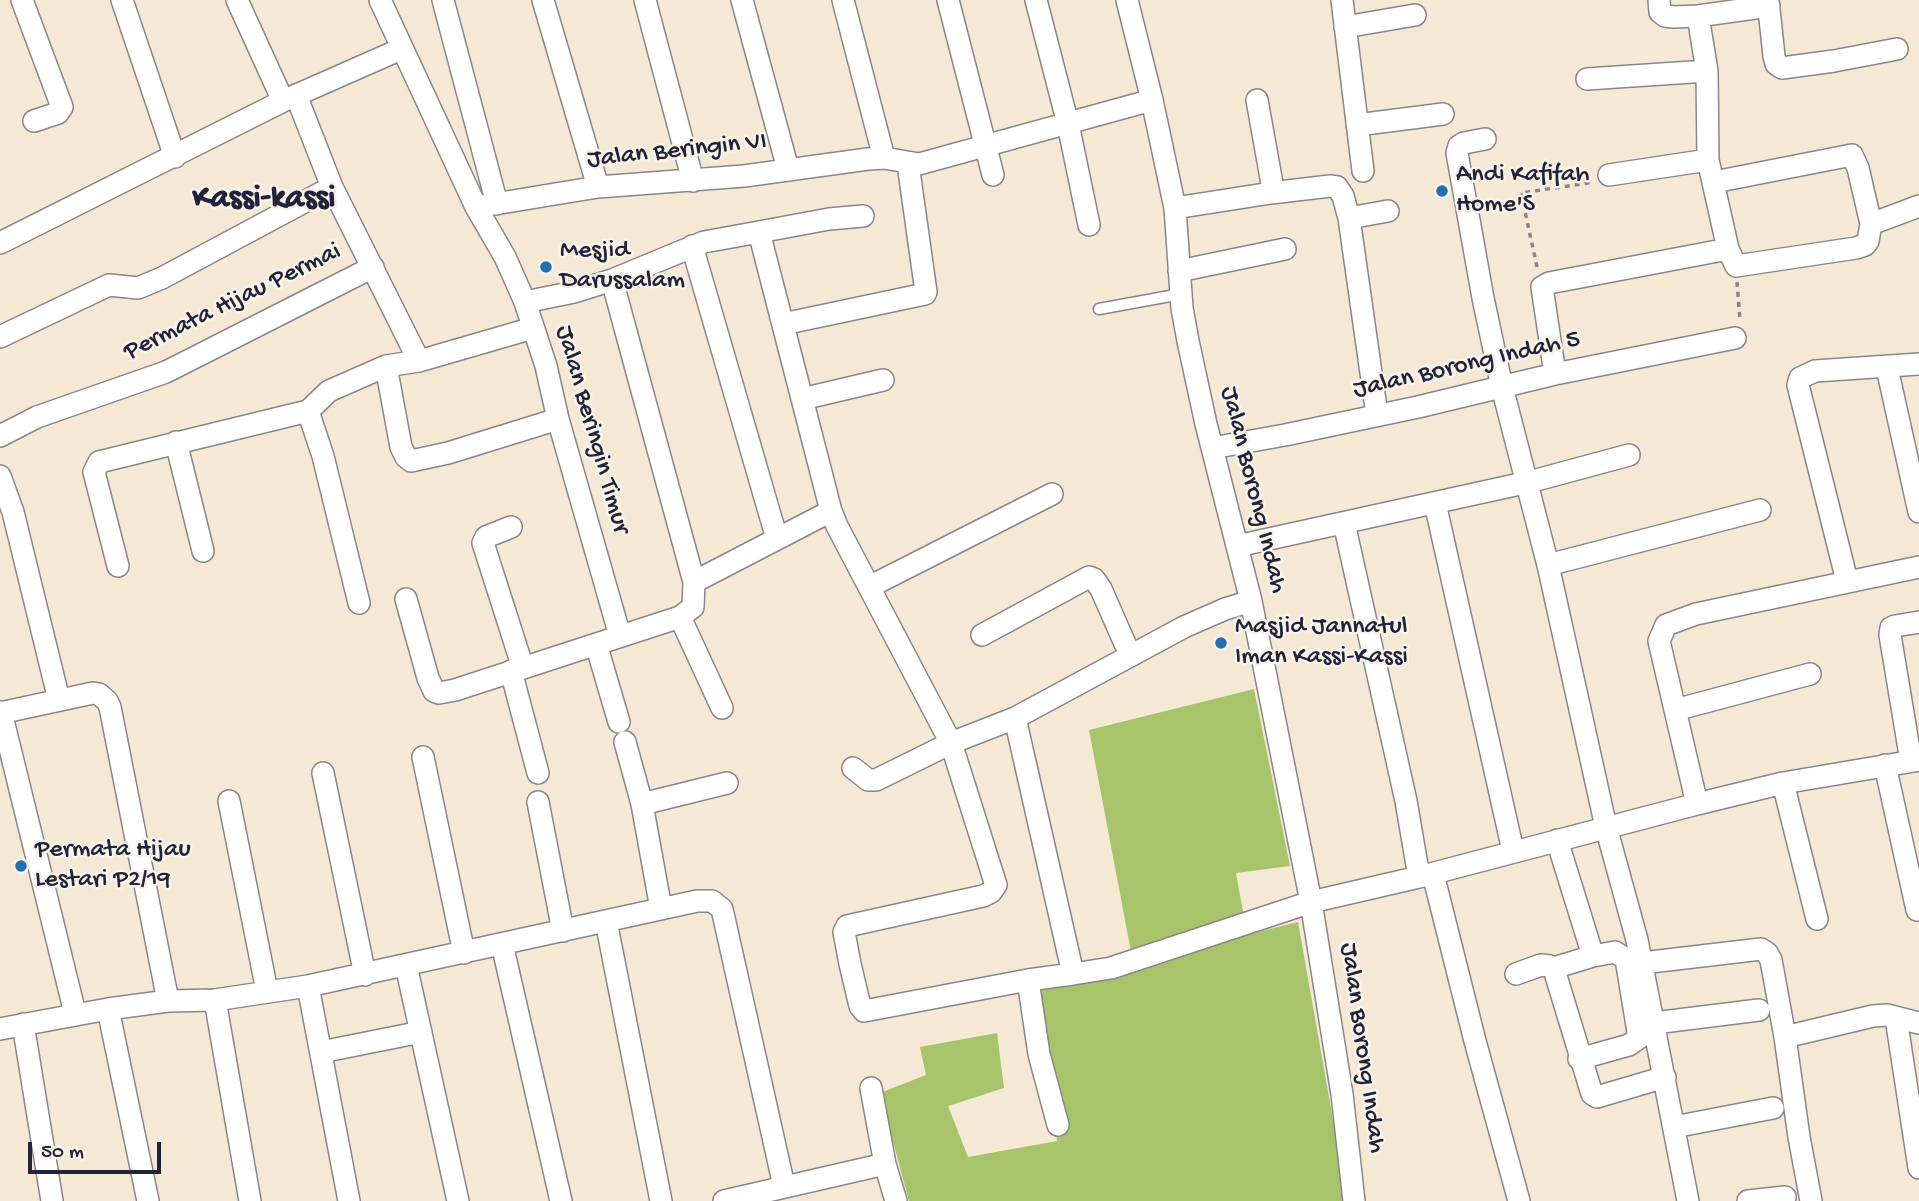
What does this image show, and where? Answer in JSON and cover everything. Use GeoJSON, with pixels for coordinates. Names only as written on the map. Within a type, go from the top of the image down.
{"type":"FeatureCollection","features":[{"type":"Feature","properties":{"kind":"street"},"geometry":{"type":"LineString","coordinates":[[22,0],[62,107],[58,113],[34,121]]}},
{"type":"Feature","properties":{"kind":"street"},"geometry":{"type":"LineString","coordinates":[[122,0],[175,157]]}},
{"type":"Feature","properties":{"kind":"street"},"geometry":{"type":"LineString","coordinates":[[237,0],[290,98],[419,361]]}},
{"type":"Feature","properties":{"kind":"street","name":"Jalan Beringin Timur"},"geometry":{"type":"LineString","coordinates":[[380,0],[475,208],[505,257],[525,302],[546,366],[558,419],[620,636]]}},
{"type":"Feature","properties":{"kind":"street"},"geometry":{"type":"LineString","coordinates":[[443,0],[497,204]]}},
{"type":"Feature","properties":{"kind":"street"},"geometry":{"type":"LineString","coordinates":[[543,0],[598,187]]}},
{"type":"Feature","properties":{"kind":"street"},"geometry":{"type":"LineString","coordinates":[[645,0],[693,181]]}},
{"type":"Feature","properties":{"kind":"street"},"geometry":{"type":"LineString","coordinates":[[742,0],[788,169]]}},
{"type":"Feature","properties":{"kind":"street"},"geometry":{"type":"LineString","coordinates":[[843,0],[884,158],[908,164],[931,162],[1152,100]]}},
{"type":"Feature","properties":{"kind":"street"},"geometry":{"type":"LineString","coordinates":[[948,0],[993,175]]}},
{"type":"Feature","properties":{"kind":"street"},"geometry":{"type":"LineString","coordinates":[[1037,0],[1068,124],[1089,225]]}},
{"type":"Feature","properties":{"kind":"street","name":"Jalan Borong Indah"},"geometry":{"type":"LineString","coordinates":[[1128,0],[1175,208],[1181,294],[1188,341],[1251,601],[1311,902],[1342,1094],[1354,1201]]}},
{"type":"Feature","properties":{"kind":"street"},"geometry":{"type":"LineString","coordinates":[[1342,0],[1363,172]]}},
{"type":"Feature","properties":{"kind":"street"},"geometry":{"type":"LineString","coordinates":[[1659,0],[1660,12],[1665,16],[1698,16],[1769,3],[1774,56],[1776,64],[1782,68],[1897,49]]}},
{"type":"Feature","properties":{"kind":"street"},"geometry":{"type":"LineString","coordinates":[[1345,27],[1415,15]]}},
{"type":"Feature","properties":{"kind":"street"},"geometry":{"type":"LineString","coordinates":[[1698,16],[1707,71],[1708,160],[1732,257]]}},
{"type":"Feature","properties":{"kind":"street"},"geometry":{"type":"LineString","coordinates":[[0,243],[290,98],[401,49]]}},
{"type":"Feature","properties":{"kind":"street"},"geometry":{"type":"LineString","coordinates":[[1587,79],[1707,71]]}},
{"type":"Feature","properties":{"kind":"street"},"geometry":{"type":"LineString","coordinates":[[1257,100],[1271,178],[1271,193]]}},
{"type":"Feature","properties":{"kind":"street"},"geometry":{"type":"LineString","coordinates":[[1357,125],[1443,114]]}},
{"type":"Feature","properties":{"kind":"street"},"geometry":{"type":"LineString","coordinates":[[1485,139],[1464,143],[1459,146],[1457,153],[1483,298],[1502,387],[1529,482],[1606,827],[1642,963],[1688,1201]]}},
{"type":"Feature","properties":{"kind":"street"},"geometry":{"type":"LineString","coordinates":[[1555,374],[1542,286],[1732,257],[1865,245],[1870,237],[1871,224],[1853,155],[1714,182]]}},
{"type":"Feature","properties":{"kind":"street","name":"Jalan Beringin VI"},"geometry":{"type":"LineString","coordinates":[[475,208],[598,187],[693,181],[884,158]]}},
{"type":"Feature","properties":{"kind":"street"},"geometry":{"type":"LineString","coordinates":[[1609,175],[1708,160]]}},
{"type":"Feature","properties":{"kind":"street"},"geometry":{"type":"LineString","coordinates":[[783,324],[925,295],[908,164]]}},
{"type":"Feature","properties":{"kind":"street"},"geometry":{"type":"LineString","coordinates":[[0,337],[109,285],[138,288],[162,278],[332,187]]}},
{"type":"Feature","properties":{"kind":"street"},"geometry":{"type":"LineString","coordinates":[[1175,208],[1271,193],[1337,187],[1343,196],[1349,218],[1377,415]]}},
{"type":"Feature","properties":{"kind":"street"},"geometry":{"type":"LineString","coordinates":[[1871,224],[1919,206]]}},
{"type":"Feature","properties":{"kind":"street"},"geometry":{"type":"LineString","coordinates":[[1349,218],[1388,211]]}},
{"type":"Feature","properties":{"kind":"street"},"geometry":{"type":"LineString","coordinates":[[525,302],[574,292],[612,280],[692,246],[829,219],[863,215]]}},
{"type":"Feature","properties":{"kind":"street"},"geometry":{"type":"LineString","coordinates":[[760,232],[831,511],[951,743],[996,885],[991,892],[983,896],[847,926],[844,932],[860,1006],[864,1011],[1028,979],[1111,968],[1311,902],[1426,876],[1558,839],[1783,783],[1915,760],[1890,635],[1891,628],[1895,626],[1919,622]]}},
{"type":"Feature","properties":{"kind":"street"},"geometry":{"type":"LineString","coordinates":[[692,246],[777,539]]}},
{"type":"Feature","properties":{"kind":"street"},"geometry":{"type":"LineString","coordinates":[[1179,271],[1285,249]]}},
{"type":"Feature","properties":{"kind":"street","name":"Permata Hijau Permai"},"geometry":{"type":"LineString","coordinates":[[0,436],[37,417],[166,372],[373,267]]}},
{"type":"Feature","properties":{"kind":"street"},"geometry":{"type":"LineString","coordinates":[[406,599],[434,691],[447,692],[681,617],[694,607],[694,582],[612,280]]}},
{"type":"Feature","properties":{"kind":"street"},"geometry":{"type":"LineString","coordinates":[[118,566],[94,472],[99,462],[308,411],[329,391],[386,366],[419,361],[533,328]]}},
{"type":"Feature","properties":{"kind":"street","name":"Jalan Borong Indah 5"},"geometry":{"type":"LineString","coordinates":[[1212,448],[1735,338]]}},
{"type":"Feature","properties":{"kind":"street"},"geometry":{"type":"LineString","coordinates":[[1847,581],[1798,385],[1800,378],[1815,371],[1919,365]]}},
{"type":"Feature","properties":{"kind":"street"},"geometry":{"type":"LineString","coordinates":[[386,366],[401,447],[411,461],[448,453],[558,419]]}},
{"type":"Feature","properties":{"kind":"street"},"geometry":{"type":"LineString","coordinates":[[1887,368],[1919,512]]}},
{"type":"Feature","properties":{"kind":"street"},"geometry":{"type":"LineString","coordinates":[[802,399],[883,380]]}},
{"type":"Feature","properties":{"kind":"street"},"geometry":{"type":"LineString","coordinates":[[308,411],[323,456],[359,603]]}},
{"type":"Feature","properties":{"kind":"street"},"geometry":{"type":"LineString","coordinates":[[176,442],[203,551]]}},
{"type":"Feature","properties":{"kind":"street"},"geometry":{"type":"LineString","coordinates":[[1237,546],[1529,482],[1629,455]]}},
{"type":"Feature","properties":{"kind":"street"},"geometry":{"type":"LineString","coordinates":[[0,476],[13,512],[59,700]]}},
{"type":"Feature","properties":{"kind":"street"},"geometry":{"type":"LineString","coordinates":[[869,587],[1052,494]]}},
{"type":"Feature","properties":{"kind":"street"},"geometry":{"type":"LineString","coordinates":[[1435,503],[1513,851]]}},
{"type":"Feature","properties":{"kind":"street"},"geometry":{"type":"LineString","coordinates":[[1548,565],[1760,510]]}},
{"type":"Feature","properties":{"kind":"street"},"geometry":{"type":"LineString","coordinates":[[694,582],[831,511]]}},
{"type":"Feature","properties":{"kind":"street"},"geometry":{"type":"LineString","coordinates":[[1344,523],[1406,801],[1519,1201]]}},
{"type":"Feature","properties":{"kind":"street"},"geometry":{"type":"LineString","coordinates":[[510,527],[486,537],[483,543],[517,669],[538,773]]}},
{"type":"Feature","properties":{"kind":"street"},"geometry":{"type":"LineString","coordinates":[[1697,804],[1659,641],[1666,625],[1696,614],[1919,567]]}},
{"type":"Feature","properties":{"kind":"street"},"geometry":{"type":"LineString","coordinates":[[982,635],[1089,577],[1094,579],[1101,589],[1130,655]]}},
{"type":"Feature","properties":{"kind":"street"},"geometry":{"type":"LineString","coordinates":[[853,768],[869,780],[876,780],[951,743],[1015,718],[1130,655],[1225,608],[1251,601]]}},
{"type":"Feature","properties":{"kind":"street"},"geometry":{"type":"LineString","coordinates":[[681,617],[722,708]]}},
{"type":"Feature","properties":{"kind":"street"},"geometry":{"type":"LineString","coordinates":[[596,644],[642,804],[661,909]]}},
{"type":"Feature","properties":{"kind":"street"},"geometry":{"type":"LineString","coordinates":[[1675,710],[1810,674]]}},
{"type":"Feature","properties":{"kind":"street"},"geometry":{"type":"LineString","coordinates":[[75,1013],[1,713],[93,693],[103,697],[110,707],[168,1001]]}},
{"type":"Feature","properties":{"kind":"street"},"geometry":{"type":"LineString","coordinates":[[1015,718],[1073,974]]}},
{"type":"Feature","properties":{"kind":"street"},"geometry":{"type":"LineString","coordinates":[[423,757],[464,953]]}},
{"type":"Feature","properties":{"kind":"street"},"geometry":{"type":"LineString","coordinates":[[1885,765],[1917,910]]}},
{"type":"Feature","properties":{"kind":"street"},"geometry":{"type":"LineString","coordinates":[[323,773],[365,975]]}},
{"type":"Feature","properties":{"kind":"street"},"geometry":{"type":"LineString","coordinates":[[642,804],[727,783]]}},
{"type":"Feature","properties":{"kind":"street"},"geometry":{"type":"LineString","coordinates":[[1783,783],[1817,919]]}},
{"type":"Feature","properties":{"kind":"street"},"geometry":{"type":"LineString","coordinates":[[229,801],[267,991]]}},
{"type":"Feature","properties":{"kind":"street"},"geometry":{"type":"LineString","coordinates":[[538,802],[563,931]]}},
{"type":"Feature","properties":{"kind":"street"},"geometry":{"type":"LineString","coordinates":[[1558,839],[1593,956]]}},
{"type":"Feature","properties":{"kind":"street"},"geometry":{"type":"LineString","coordinates":[[0,1029],[75,1013],[168,1001],[215,1000],[309,986],[661,909],[712,901],[722,909],[784,1186]]}},
{"type":"Feature","properties":{"kind":"street"},"geometry":{"type":"LineString","coordinates":[[606,921],[653,1200]]}},
{"type":"Feature","properties":{"kind":"street"},"geometry":{"type":"LineString","coordinates":[[502,944],[561,1201]]}},
{"type":"Feature","properties":{"kind":"street"},"geometry":{"type":"LineString","coordinates":[[1642,963],[1761,949],[1767,953],[1771,960],[1785,1037],[1798,1137],[1811,1201]]}},
{"type":"Feature","properties":{"kind":"street"},"geometry":{"type":"LineString","coordinates":[[1556,970],[1560,966],[1615,952],[1626,959],[1640,1038],[1629,1045],[1579,1059]]}},
{"type":"Feature","properties":{"kind":"street"},"geometry":{"type":"LineString","coordinates":[[406,965],[458,1201]]}},
{"type":"Feature","properties":{"kind":"street"},"geometry":{"type":"LineString","coordinates":[[1516,974],[1541,965],[1556,970],[1579,1059],[1592,1094],[1597,1097],[1665,1077]]}},
{"type":"Feature","properties":{"kind":"street"},"geometry":{"type":"LineString","coordinates":[[1028,979],[1039,1054],[1058,1125]]}},
{"type":"Feature","properties":{"kind":"street"},"geometry":{"type":"LineString","coordinates":[[309,986],[349,1201]]}},
{"type":"Feature","properties":{"kind":"street"},"geometry":{"type":"LineString","coordinates":[[215,1000],[250,1201]]}},
{"type":"Feature","properties":{"kind":"street"},"geometry":{"type":"LineString","coordinates":[[108,1009],[148,1201]]}},
{"type":"Feature","properties":{"kind":"street"},"geometry":{"type":"LineString","coordinates":[[1654,1023],[1759,1010]]}},
{"type":"Feature","properties":{"kind":"street"},"geometry":{"type":"LineString","coordinates":[[1785,1037],[1873,1016],[1887,1015],[1919,1023]]}},
{"type":"Feature","properties":{"kind":"street"},"geometry":{"type":"LineString","coordinates":[[1896,1018],[1919,1168]]}},
{"type":"Feature","properties":{"kind":"street"},"geometry":{"type":"LineString","coordinates":[[23,1024],[52,1201]]}},
{"type":"Feature","properties":{"kind":"street"},"geometry":{"type":"LineString","coordinates":[[321,1052],[421,1032]]}},
{"type":"Feature","properties":{"kind":"street"},"geometry":{"type":"LineString","coordinates":[[871,1088],[896,1201]]}},
{"type":"Feature","properties":{"kind":"street"},"geometry":{"type":"LineString","coordinates":[[1674,1127],[1773,1108]]}},
{"type":"Feature","properties":{"kind":"street"},"geometry":{"type":"LineString","coordinates":[[724,1201],[886,1164]]}},
{"type":"Feature","properties":{"kind":"street"},"geometry":{"type":"LineString","coordinates":[[1748,1201],[1785,1197]]}},
{"type":"Feature","properties":{"kind":"lane"},"geometry":{"type":"LineString","coordinates":[[1099,309],[1181,294]]}},
{"type":"Feature","properties":{"kind":"path"},"geometry":{"type":"LineString","coordinates":[[1542,286],[1521,193],[1595,182],[1609,175]]}},
{"type":"Feature","properties":{"kind":"path"},"geometry":{"type":"LineString","coordinates":[[1732,257],[1740,320],[1740,329],[1735,338]]}},
{"type":"Feature","properties":{"kind":"green space"},"geometry":{"type":"Polygon","coordinates":[[[1254,689],[1290,866],[1236,873],[1245,923],[1132,957],[1089,730],[1254,689]]]}},
{"type":"Feature","properties":{"kind":"green space"},"geometry":{"type":"Polygon","coordinates":[[[1298,922],[1337,1142],[1343,1201],[909,1201],[880,1093],[926,1075],[920,1047],[997,1033],[1004,1088],[948,1106],[968,1157],[1057,1141],[1036,987],[1298,922]]]}},
{"type":"Feature","properties":{"kind":"place","name":"Andi Kafifah Home'S"},"geometry":{"type":"Point","coordinates":[1442,191]}},
{"type":"Feature","properties":{"kind":"place","name":"Mesjid Darussalam"},"geometry":{"type":"Point","coordinates":[546,267]}},
{"type":"Feature","properties":{"kind":"place","name":"Masjid Jannatul Iman Kassi-Kassi"},"geometry":{"type":"Point","coordinates":[1221,643]}},
{"type":"Feature","properties":{"kind":"place","name":"Permata Hijau Lestari P2/19"},"geometry":{"type":"Point","coordinates":[21,866]}},
{"type":"Feature","properties":{"kind":"district","name":"Kassi-kassi"},"geometry":{"type":"Point","coordinates":[264,200]}}]}
